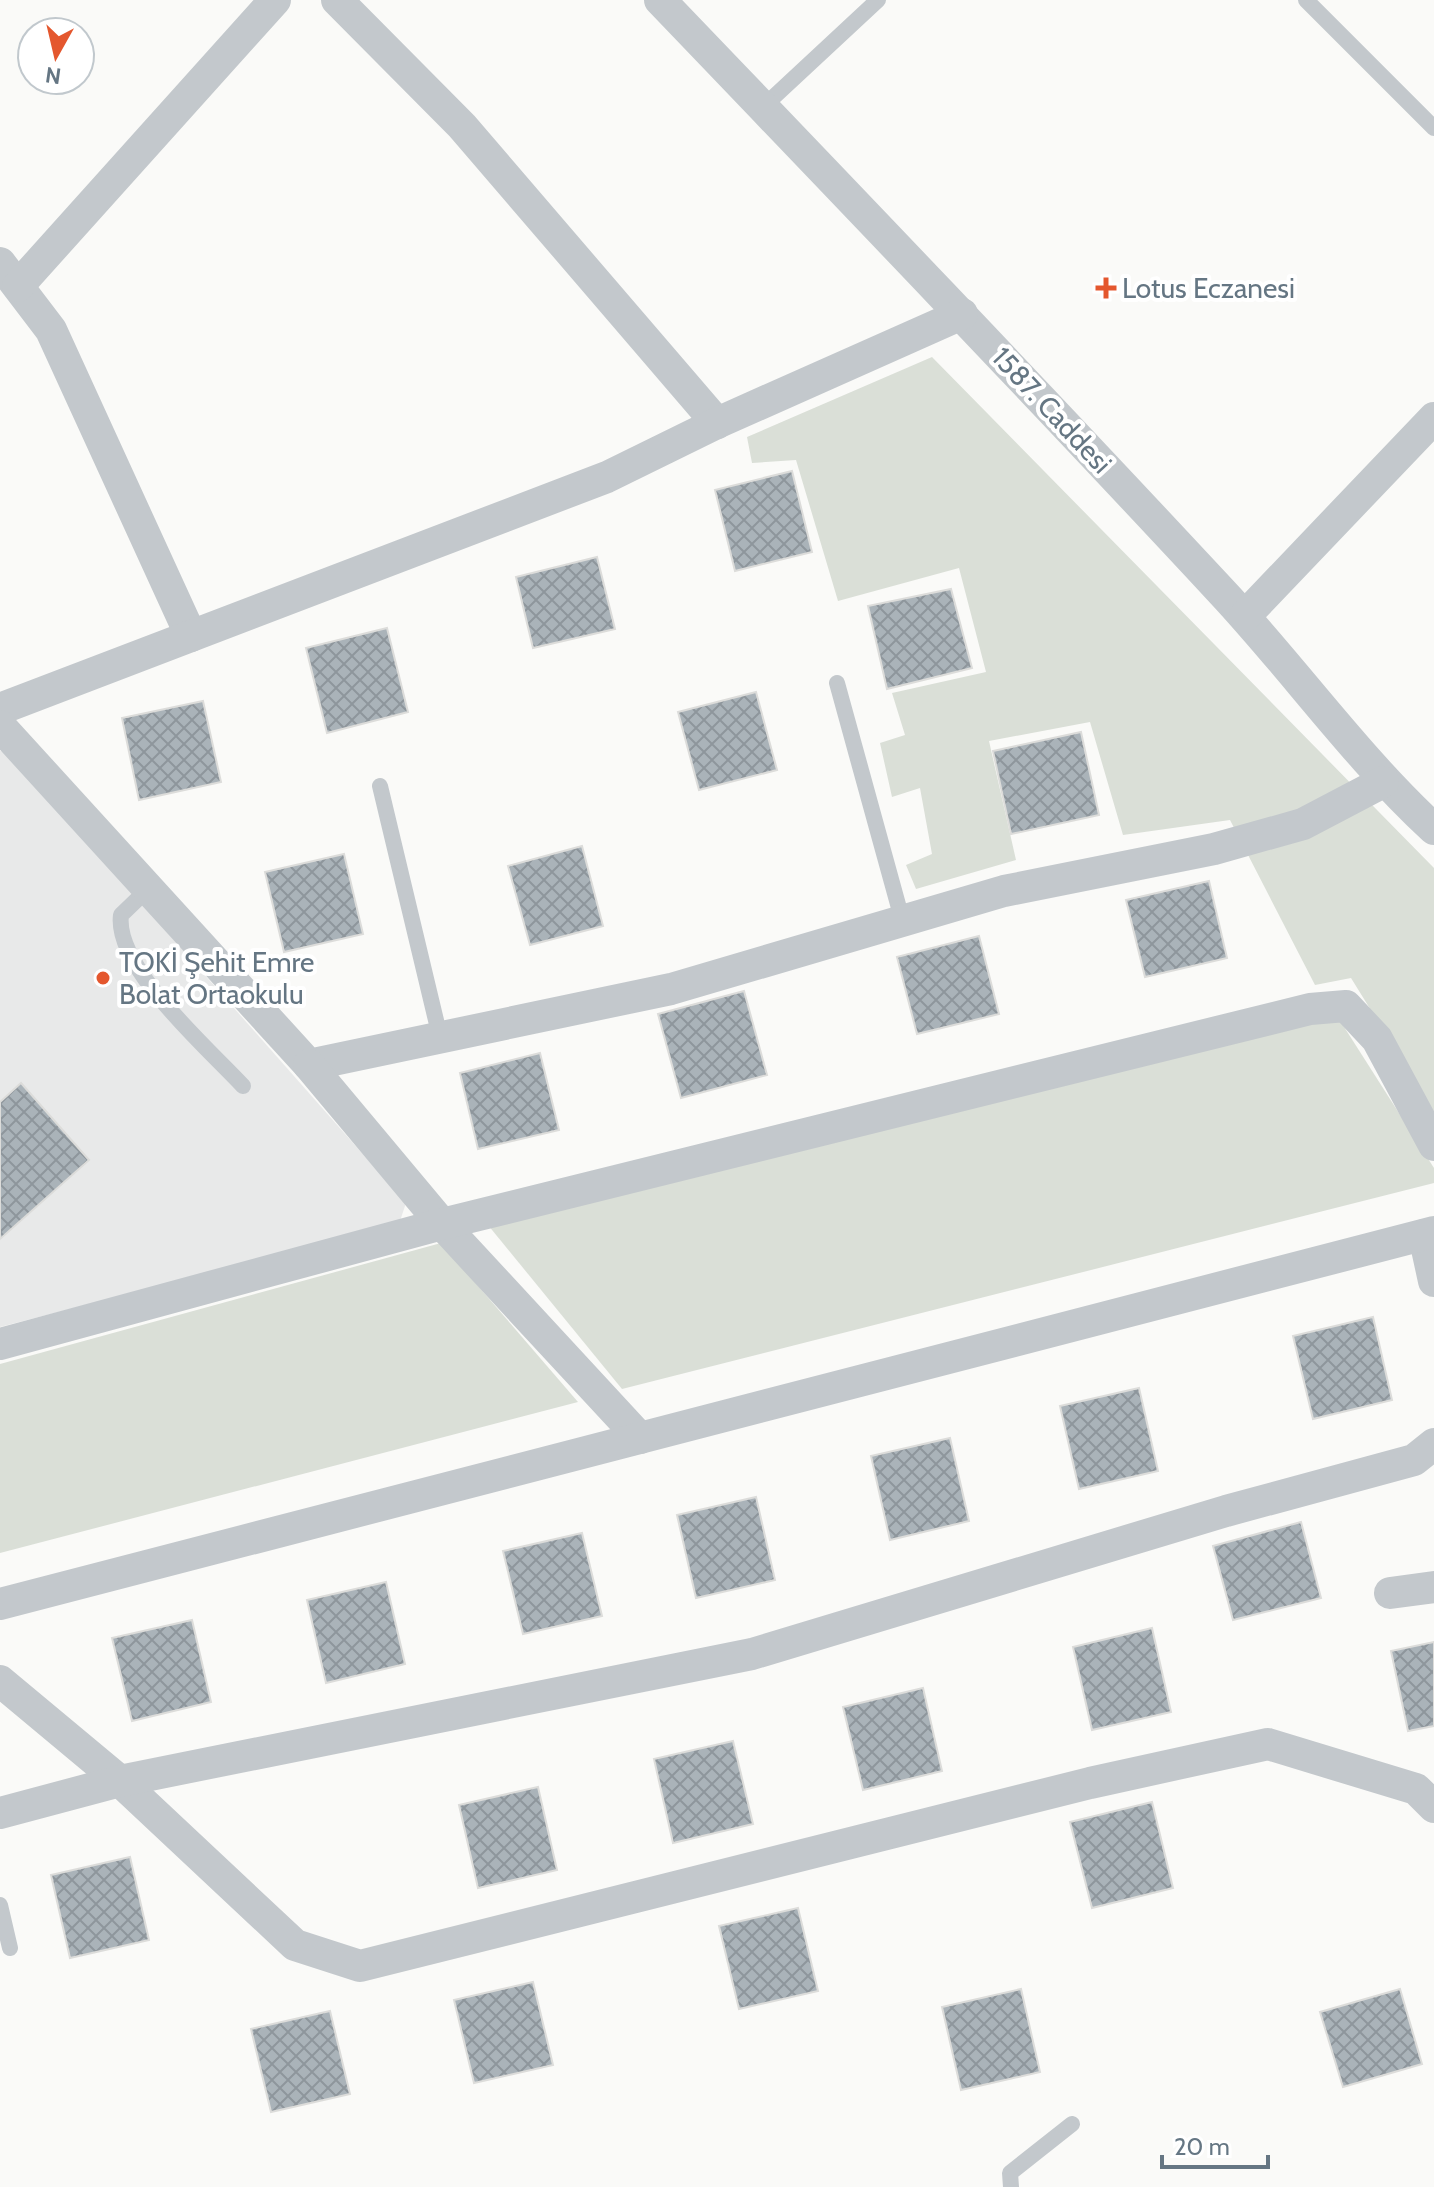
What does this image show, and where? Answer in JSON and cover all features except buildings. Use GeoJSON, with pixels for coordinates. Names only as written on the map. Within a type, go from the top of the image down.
{"type":"FeatureCollection","features":[{"type":"Feature","properties":{"kind":"street"},"geometry":{"type":"LineString","coordinates":[[191,636],[51,330],[9,274],[275,0]]}},
{"type":"Feature","properties":{"kind":"street"},"geometry":{"type":"LineString","coordinates":[[337,0],[462,126],[717,423]]}},
{"type":"Feature","properties":{"kind":"street","name":"1587. Caddesi"},"geometry":{"type":"LineString","coordinates":[[660,0],[962,314],[1245,616],[1383,782],[1434,829]]}},
{"type":"Feature","properties":{"kind":"street"},"geometry":{"type":"LineString","coordinates":[[0,709],[607,477],[717,423],[962,314]]}},
{"type":"Feature","properties":{"kind":"street"},"geometry":{"type":"LineString","coordinates":[[1245,616],[1434,418]]}},
{"type":"Feature","properties":{"kind":"street"},"geometry":{"type":"LineString","coordinates":[[0,726],[309,1065],[442,1224],[640,1438]]}},
{"type":"Feature","properties":{"kind":"street"},"geometry":{"type":"LineString","coordinates":[[309,1065],[671,989],[1004,891],[1214,849],[1303,824],[1383,782]]}},
{"type":"Feature","properties":{"kind":"street"},"geometry":{"type":"LineString","coordinates":[[0,1344],[442,1224],[1310,1009],[1346,1006],[1377,1039],[1434,1145]]}},
{"type":"Feature","properties":{"kind":"street"},"geometry":{"type":"LineString","coordinates":[[0,1604],[1429,1234],[1434,1281]]}},
{"type":"Feature","properties":{"kind":"street"},"geometry":{"type":"LineString","coordinates":[[0,1813],[120,1781],[752,1654],[1226,1511],[1414,1460],[1434,1444]]}},
{"type":"Feature","properties":{"kind":"street"},"geometry":{"type":"LineString","coordinates":[[1390,1593],[1434,1587]]}},
{"type":"Feature","properties":{"kind":"street"},"geometry":{"type":"LineString","coordinates":[[0,1681],[120,1781],[295,1945],[360,1966],[1090,1783],[1268,1744],[1416,1789],[1434,1807]]}},
{"type":"Feature","properties":{"kind":"lane"},"geometry":{"type":"LineString","coordinates":[[763,107],[878,0]]}},
{"type":"Feature","properties":{"kind":"lane"},"geometry":{"type":"LineString","coordinates":[[1306,0],[1434,128]]}},
{"type":"Feature","properties":{"kind":"lane"},"geometry":{"type":"LineString","coordinates":[[837,683],[902,919]]}},
{"type":"Feature","properties":{"kind":"lane"},"geometry":{"type":"LineString","coordinates":[[380,786],[440,1037]]}},
{"type":"Feature","properties":{"kind":"lane"},"geometry":{"type":"LineString","coordinates":[[149,888],[121,915],[124,947],[137,972],[243,1086]]}},
{"type":"Feature","properties":{"kind":"lane"},"geometry":{"type":"LineString","coordinates":[[0,1905],[10,1948]]}},
{"type":"Feature","properties":{"kind":"lane"},"geometry":{"type":"LineString","coordinates":[[1011,2187],[1010,2173],[1072,2124]]}},
{"type":"Feature","properties":{"kind":"shaded area"},"geometry":{"type":"Polygon","coordinates":[[[932,357],[1434,868],[1434,1112],[1351,978],[1315,985],[1230,820],[1123,835],[1090,722],[989,741],[1016,860],[916,889],[906,865],[932,854],[920,788],[892,797],[880,743],[905,735],[892,693],[986,672],[959,568],[838,601],[796,460],[752,463],[747,437],[932,357]]]}},
{"type":"Feature","properties":{"kind":"shaded area","name":"TOKİ Şehit Emre Bolat Ortaokulu"},"geometry":{"type":"Polygon","coordinates":[[[0,751],[8,752],[406,1203],[399,1224],[0,1327],[0,751]]]}},
{"type":"Feature","properties":{"kind":"shaded area"},"geometry":{"type":"Polygon","coordinates":[[[1332,1008],[1434,1168],[1434,1183],[622,1389],[488,1225],[1332,1008]]]}},
{"type":"Feature","properties":{"kind":"shaded area"},"geometry":{"type":"Polygon","coordinates":[[[441,1243],[578,1402],[0,1553],[0,1364],[441,1243]]]}},
{"type":"Feature","properties":{"kind":"place","name":"Lotus Eczanesi"},"geometry":{"type":"Point","coordinates":[1106,288]}},
{"type":"Feature","properties":{"kind":"place","name":"TOKİ Şehit Emre Bolat Ortaokulu"},"geometry":{"type":"Point","coordinates":[103,978]}}]}
